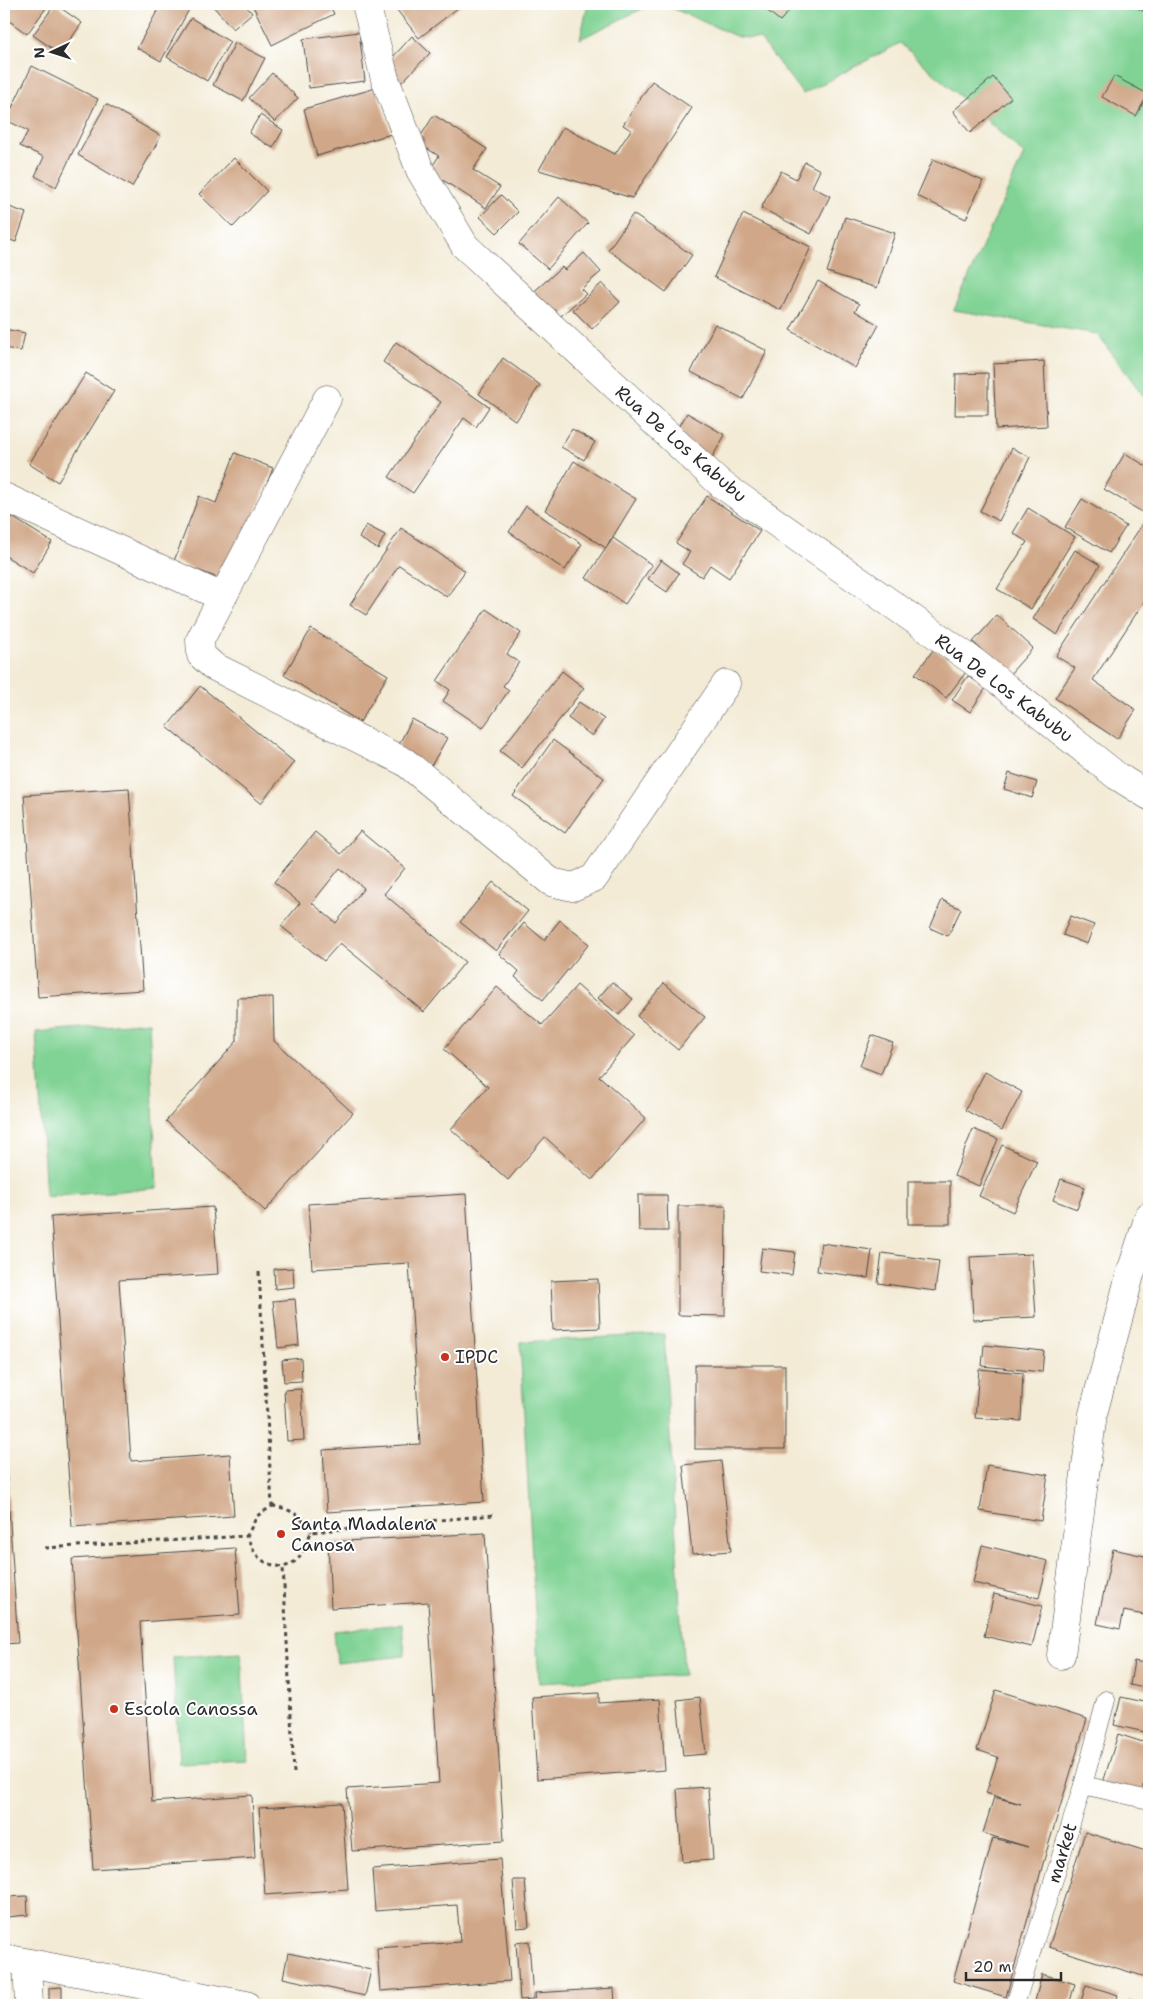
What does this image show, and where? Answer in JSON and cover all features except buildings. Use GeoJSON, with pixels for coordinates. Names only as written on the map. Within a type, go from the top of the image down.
{"type":"FeatureCollection","features":[{"type":"Feature","properties":{"kind":"street","name":"Rua De Los Kabubu"},"geometry":{"type":"LineString","coordinates":[[366,4],[385,79],[420,170],[465,246],[721,484],[973,662],[1118,776],[1149,796]]}},
{"type":"Feature","properties":{"kind":"street"},"geometry":{"type":"LineString","coordinates":[[328,399],[200,640],[201,655],[213,666],[405,762],[551,882],[573,887],[594,878],[726,684]]}},
{"type":"Feature","properties":{"kind":"street"},"geometry":{"type":"LineString","coordinates":[[4,496],[222,597]]}},
{"type":"Feature","properties":{"kind":"street"},"geometry":{"type":"LineString","coordinates":[[1061,1655],[1093,1414],[1130,1275],[1149,1216]]}},
{"type":"Feature","properties":{"kind":"street"},"geometry":{"type":"LineString","coordinates":[[29,2005],[15,1960],[246,2005]]}},
{"type":"Feature","properties":{"kind":"lane","name":"market"},"geometry":{"type":"LineString","coordinates":[[1015,2005],[1083,1785],[1106,1700]]}},
{"type":"Feature","properties":{"kind":"lane"},"geometry":{"type":"LineString","coordinates":[[1083,1785],[1149,1800]]}},
{"type":"Feature","properties":{"kind":"path"},"geometry":{"type":"LineString","coordinates":[[258,1272],[272,1506]]}},
{"type":"Feature","properties":{"kind":"path"},"geometry":{"type":"LineString","coordinates":[[247,1536],[257,1516],[272,1506],[286,1508],[304,1520],[311,1532]]}},
{"type":"Feature","properties":{"kind":"path"},"geometry":{"type":"LineString","coordinates":[[311,1532],[492,1515]]}},
{"type":"Feature","properties":{"kind":"path"},"geometry":{"type":"LineString","coordinates":[[247,1536],[258,1558],[270,1565],[283,1567],[295,1564],[302,1554],[311,1532]]}},
{"type":"Feature","properties":{"kind":"path"},"geometry":{"type":"LineString","coordinates":[[45,1548],[247,1536]]}},
{"type":"Feature","properties":{"kind":"path"},"geometry":{"type":"LineString","coordinates":[[283,1567],[294,1773]]}},
{"type":"Feature","properties":{"kind":"green space"},"geometry":{"type":"Polygon","coordinates":[[[588,4],[652,4],[580,39],[588,4]]]}},
{"type":"Feature","properties":{"kind":"green space"},"geometry":{"type":"Polygon","coordinates":[[[663,4],[1149,4],[1149,403],[1097,334],[954,310],[1024,154],[900,43],[803,94],[760,39],[738,37],[663,4]]]}},
{"type":"Feature","properties":{"kind":"green space"},"geometry":{"type":"Polygon","coordinates":[[[149,1022],[157,1188],[46,1197],[36,1032],[149,1022]]]}},
{"type":"Feature","properties":{"kind":"green space"},"geometry":{"type":"Polygon","coordinates":[[[664,1334],[684,1675],[539,1683],[520,1342],[664,1334]]]}},
{"type":"Feature","properties":{"kind":"green space"},"geometry":{"type":"Polygon","coordinates":[[[402,1624],[405,1656],[337,1663],[334,1631],[402,1624]]]}},
{"type":"Feature","properties":{"kind":"green space"},"geometry":{"type":"Polygon","coordinates":[[[241,1653],[247,1760],[179,1763],[173,1657],[241,1653]]]}},
{"type":"Feature","properties":{"kind":"place","name":"IPDC"},"geometry":{"type":"Point","coordinates":[445,1357]}},
{"type":"Feature","properties":{"kind":"place","name":"Santa Madalena Canosa"},"geometry":{"type":"Point","coordinates":[281,1534]}},
{"type":"Feature","properties":{"kind":"place","name":"Escola Canossa"},"geometry":{"type":"Point","coordinates":[114,1709]}}]}
